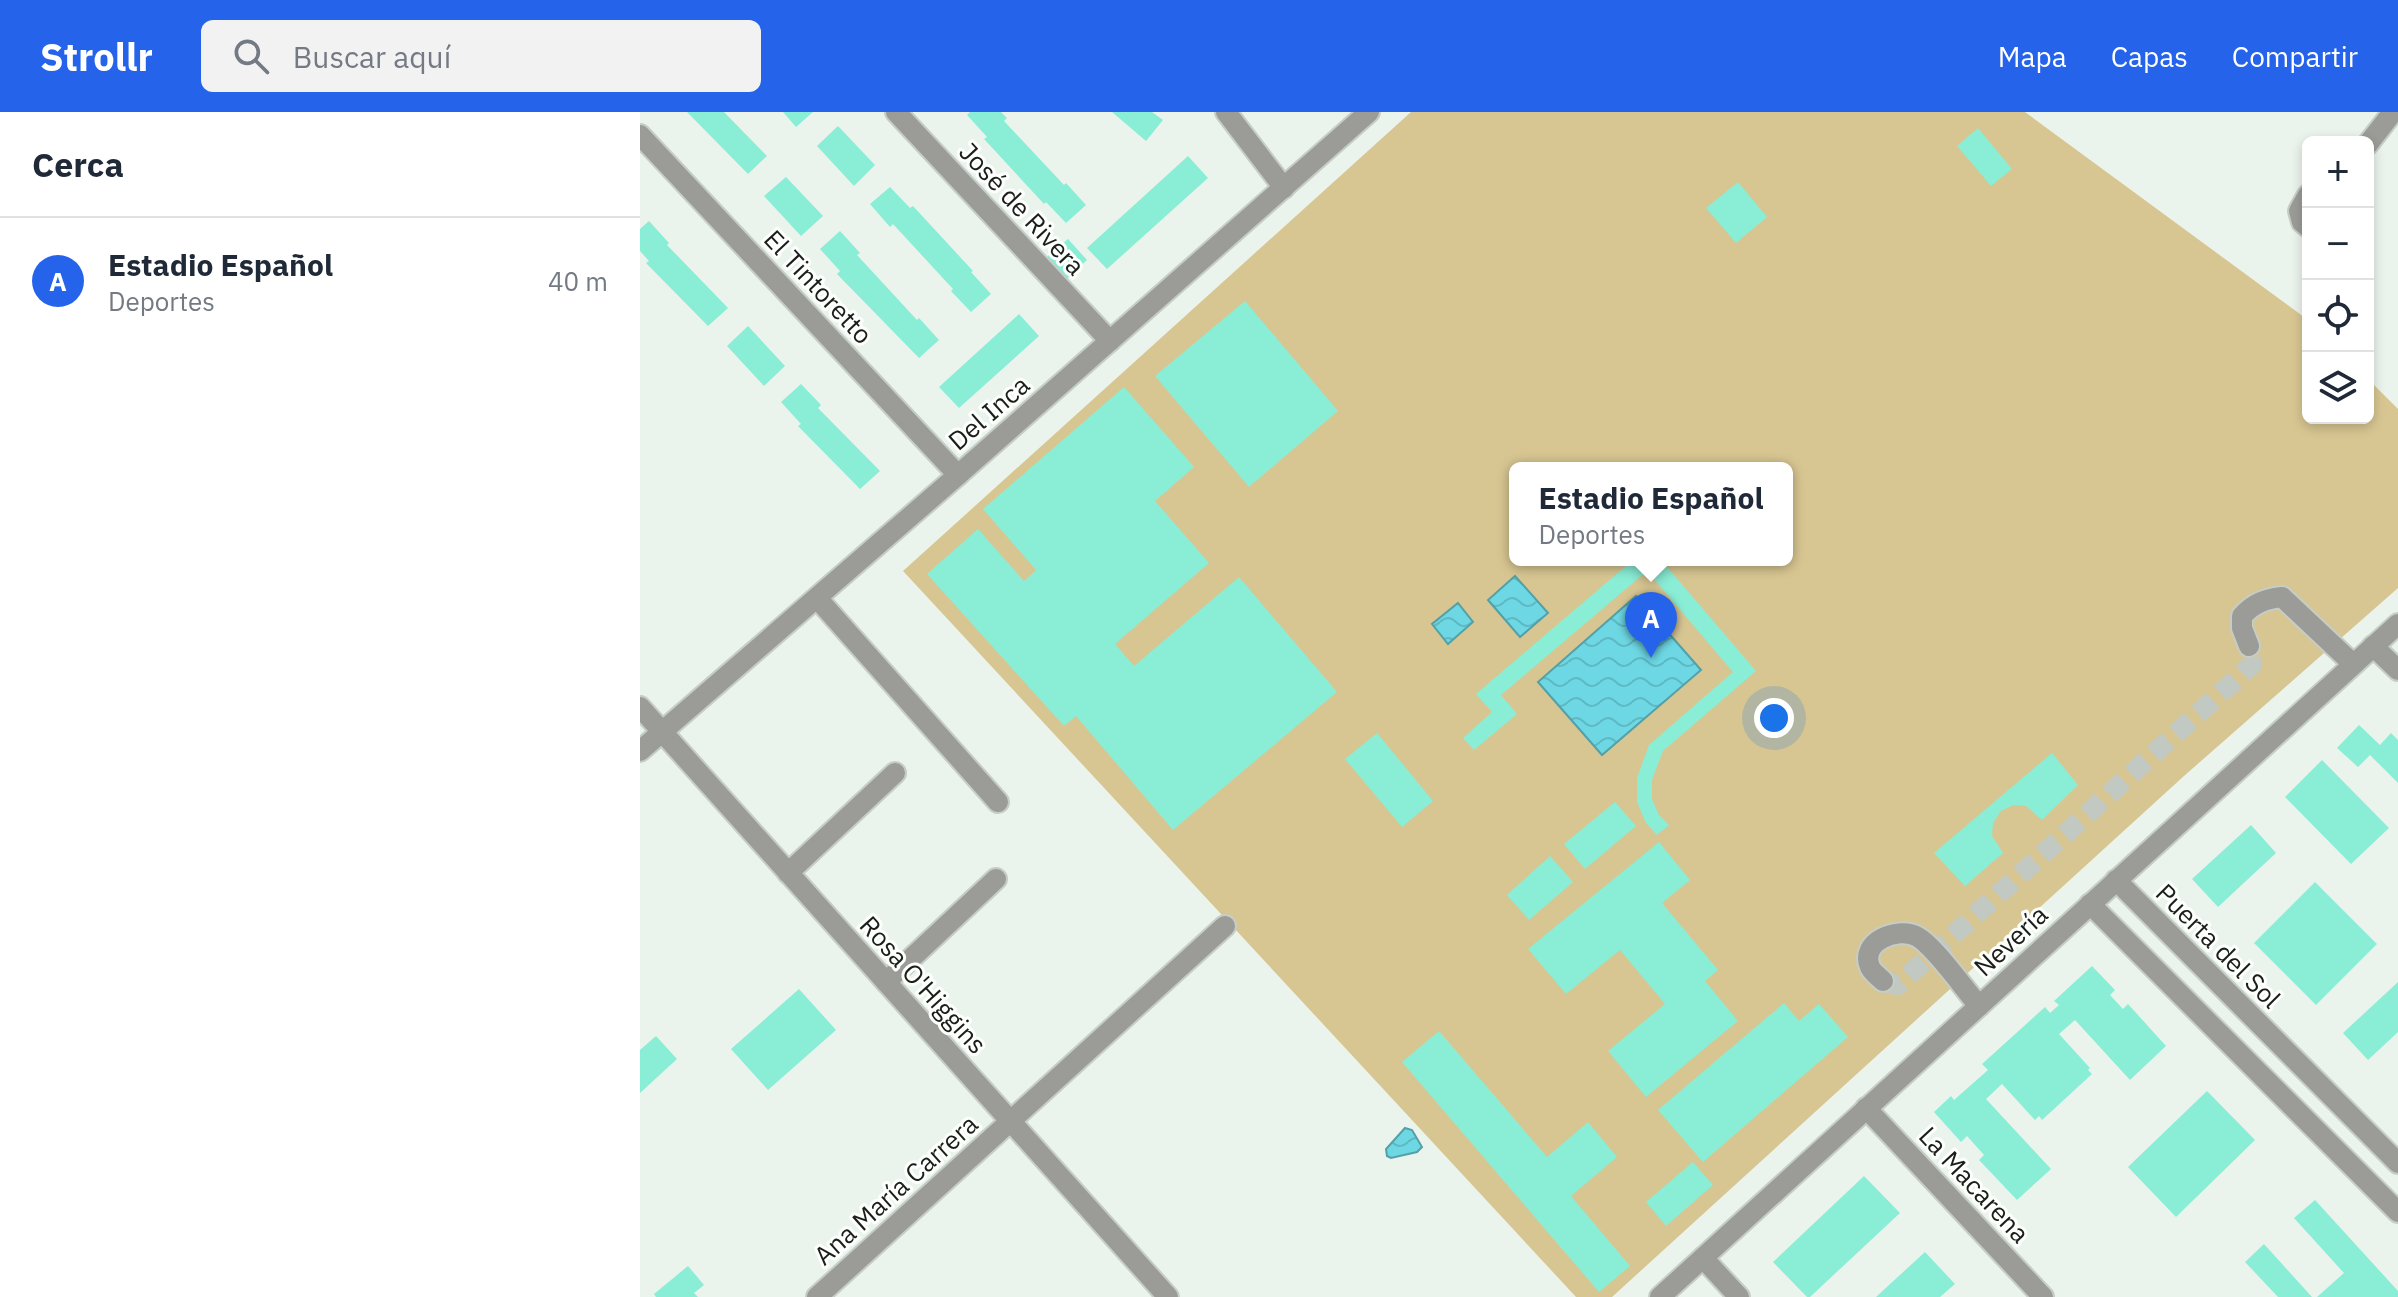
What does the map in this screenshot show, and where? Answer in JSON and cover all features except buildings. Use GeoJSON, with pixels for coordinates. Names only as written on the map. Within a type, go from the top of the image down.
{"type":"FeatureCollection","features":[{"type":"Feature","properties":{"kind":"street","name":"José de Rivera"},"geometry":{"type":"LineString","coordinates":[[896,112],[1110,341]]}},
{"type":"Feature","properties":{"kind":"street"},"geometry":{"type":"LineString","coordinates":[[1226,112],[1284,188]]}},
{"type":"Feature","properties":{"kind":"street","name":"Del Inca"},"geometry":{"type":"LineString","coordinates":[[640,751],[1369,112]]}},
{"type":"Feature","properties":{"kind":"street"},"geometry":{"type":"LineString","coordinates":[[2374,136],[2393,112]]}},
{"type":"Feature","properties":{"kind":"street","name":"El Tintoretto"},"geometry":{"type":"LineString","coordinates":[[640,135],[958,475]]}},
{"type":"Feature","properties":{"kind":"street"},"geometry":{"type":"LineString","coordinates":[[2249,646],[2242,628],[2242,616],[2251,606],[2282,597],[2352,663]]}},
{"type":"Feature","properties":{"kind":"street"},"geometry":{"type":"LineString","coordinates":[[817,598],[998,802]]}},
{"type":"Feature","properties":{"kind":"street","name":"Nevería"},"geometry":{"type":"LineString","coordinates":[[1660,1297],[2398,624]]}},
{"type":"Feature","properties":{"kind":"street"},"geometry":{"type":"LineString","coordinates":[[2373,646],[2398,670]]}},
{"type":"Feature","properties":{"kind":"street","name":"Rosa O'Higgins"},"geometry":{"type":"LineString","coordinates":[[640,707],[1168,1297]]}},
{"type":"Feature","properties":{"kind":"street"},"geometry":{"type":"LineString","coordinates":[[788,873],[895,773]]}},
{"type":"Feature","properties":{"kind":"street"},"geometry":{"type":"LineString","coordinates":[[886,982],[996,879]]}},
{"type":"Feature","properties":{"kind":"street","name":"Puerta del Sol"},"geometry":{"type":"LineString","coordinates":[[2116,880],[2398,1163]]}},
{"type":"Feature","properties":{"kind":"street"},"geometry":{"type":"LineString","coordinates":[[2090,904],[2398,1212]]}},
{"type":"Feature","properties":{"kind":"street","name":"Ana María Carrera"},"geometry":{"type":"LineString","coordinates":[[817,1297],[1225,926]]}},
{"type":"Feature","properties":{"kind":"street"},"geometry":{"type":"LineString","coordinates":[[1883,981],[1870,967],[1869,956],[1875,944],[1888,934],[1905,931],[1921,938],[1979,1006]]}},
{"type":"Feature","properties":{"kind":"street","name":"Puerta del Sol"},"geometry":{"type":"LineString","coordinates":[[2258,1071],[2283,1048]]}},
{"type":"Feature","properties":{"kind":"street","name":"La Macarena"},"geometry":{"type":"LineString","coordinates":[[1866,1108],[2043,1297]]}},
{"type":"Feature","properties":{"kind":"street"},"geometry":{"type":"LineString","coordinates":[[1703,1258],[1739,1297]]}},
{"type":"Feature","properties":{"kind":"shaded area"},"geometry":{"type":"Polygon","coordinates":[[[1411,112],[2025,112],[2302,316],[2302,424],[2374,424],[2374,385],[2398,409],[2398,588],[2184,776],[1612,1297],[1576,1297],[903,571],[1411,112]]]}},
{"type":"Feature","properties":{"kind":"water"},"geometry":{"type":"Polygon","coordinates":[[[1515,576],[1548,613],[1520,637],[1488,600],[1515,576]]]}},
{"type":"Feature","properties":{"kind":"water"},"geometry":{"type":"Polygon","coordinates":[[[1636,596],[1701,670],[1602,755],[1538,682],[1636,596]]]}},
{"type":"Feature","properties":{"kind":"water"},"geometry":{"type":"Polygon","coordinates":[[[1458,603],[1473,622],[1448,644],[1432,624],[1458,603]]]}},
{"type":"Feature","properties":{"kind":"water"},"geometry":{"type":"Polygon","coordinates":[[[1405,1128],[1412,1130],[1422,1147],[1417,1152],[1391,1158],[1387,1156],[1386,1149],[1405,1128]]]}},
{"type":"Feature","properties":{"kind":"tunnel"},"geometry":{"type":"LineString","coordinates":[[1883,981],[1898,985],[2252,665],[2249,646]]}},
{"type":"Feature","properties":{"kind":"place","name":"Estadio Español"},"geometry":{"type":"Point","coordinates":[1651,658]}}]}
